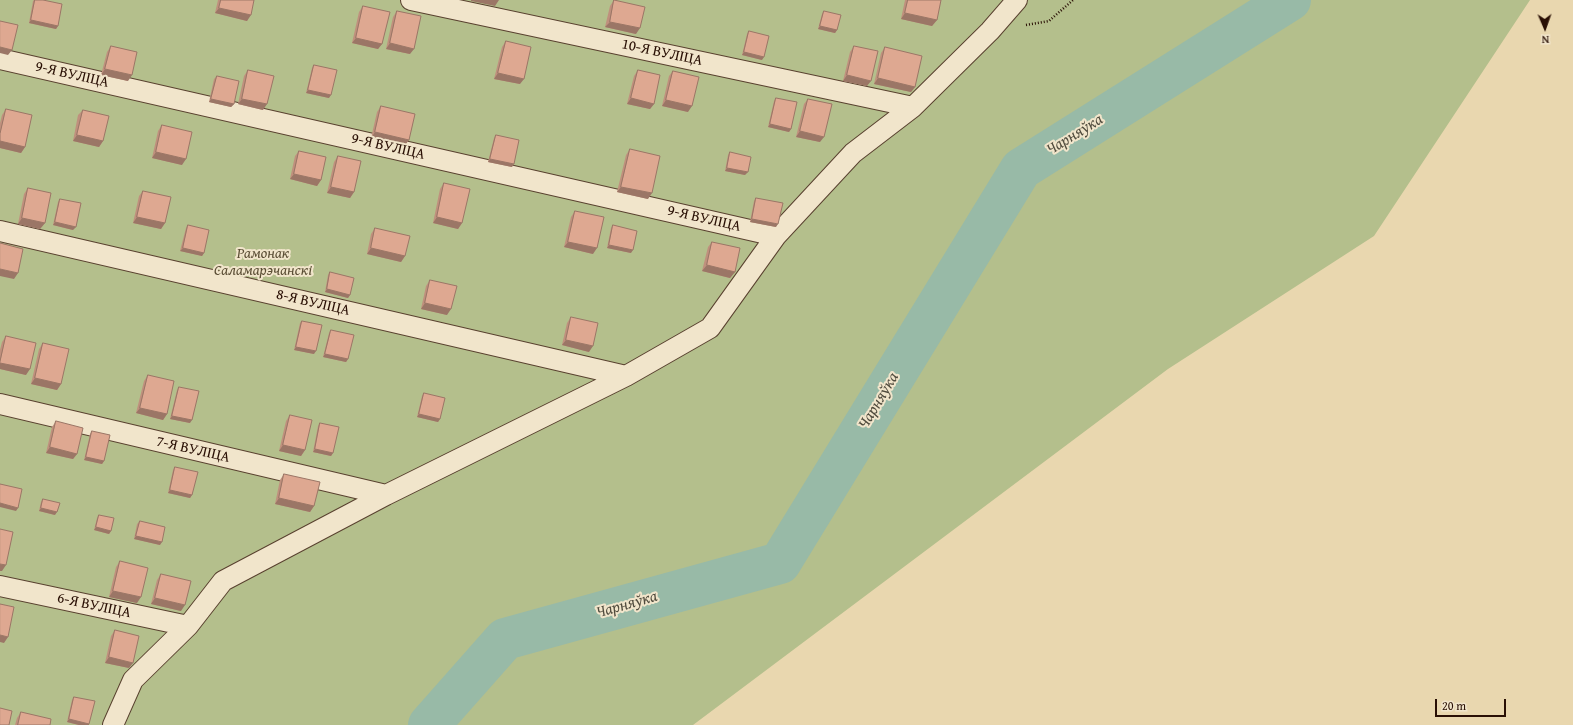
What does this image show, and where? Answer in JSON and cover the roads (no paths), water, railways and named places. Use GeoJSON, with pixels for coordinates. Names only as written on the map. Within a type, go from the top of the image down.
{"type":"FeatureCollection","features":[{"type":"Feature","properties":{"kind":"street","name":"10-Я ВУЛІЦА"},"geometry":{"type":"LineString","coordinates":[[411,0],[913,107]]}},
{"type":"Feature","properties":{"kind":"street"},"geometry":{"type":"LineString","coordinates":[[113,725],[133,680],[188,626],[222,581],[386,495],[626,376],[710,328],[776,236],[853,153],[913,107],[990,30],[1017,0]]}},
{"type":"Feature","properties":{"kind":"street","name":"9-Я ВУЛІЦА"},"geometry":{"type":"LineString","coordinates":[[0,59],[776,236]]}},
{"type":"Feature","properties":{"kind":"street","name":"8-Я ВУЛІЦА"},"geometry":{"type":"LineString","coordinates":[[0,231],[626,376]]}},
{"type":"Feature","properties":{"kind":"street","name":"7-Я ВУЛІЦА"},"geometry":{"type":"LineString","coordinates":[[0,404],[386,495]]}},
{"type":"Feature","properties":{"kind":"street","name":"6-Я ВУЛІЦА"},"geometry":{"type":"LineString","coordinates":[[0,586],[188,626]]}},
{"type":"Feature","properties":{"kind":"waterway","name":"Чарняўка"},"geometry":{"type":"LineString","coordinates":[[429,725],[505,639],[780,563],[1021,169],[1290,0]]}},
{"type":"Feature","properties":{"kind":"park label","name":"Рамонак Саламарэчанскі"},"geometry":{"type":"Point","coordinates":[263,262]}}]}
